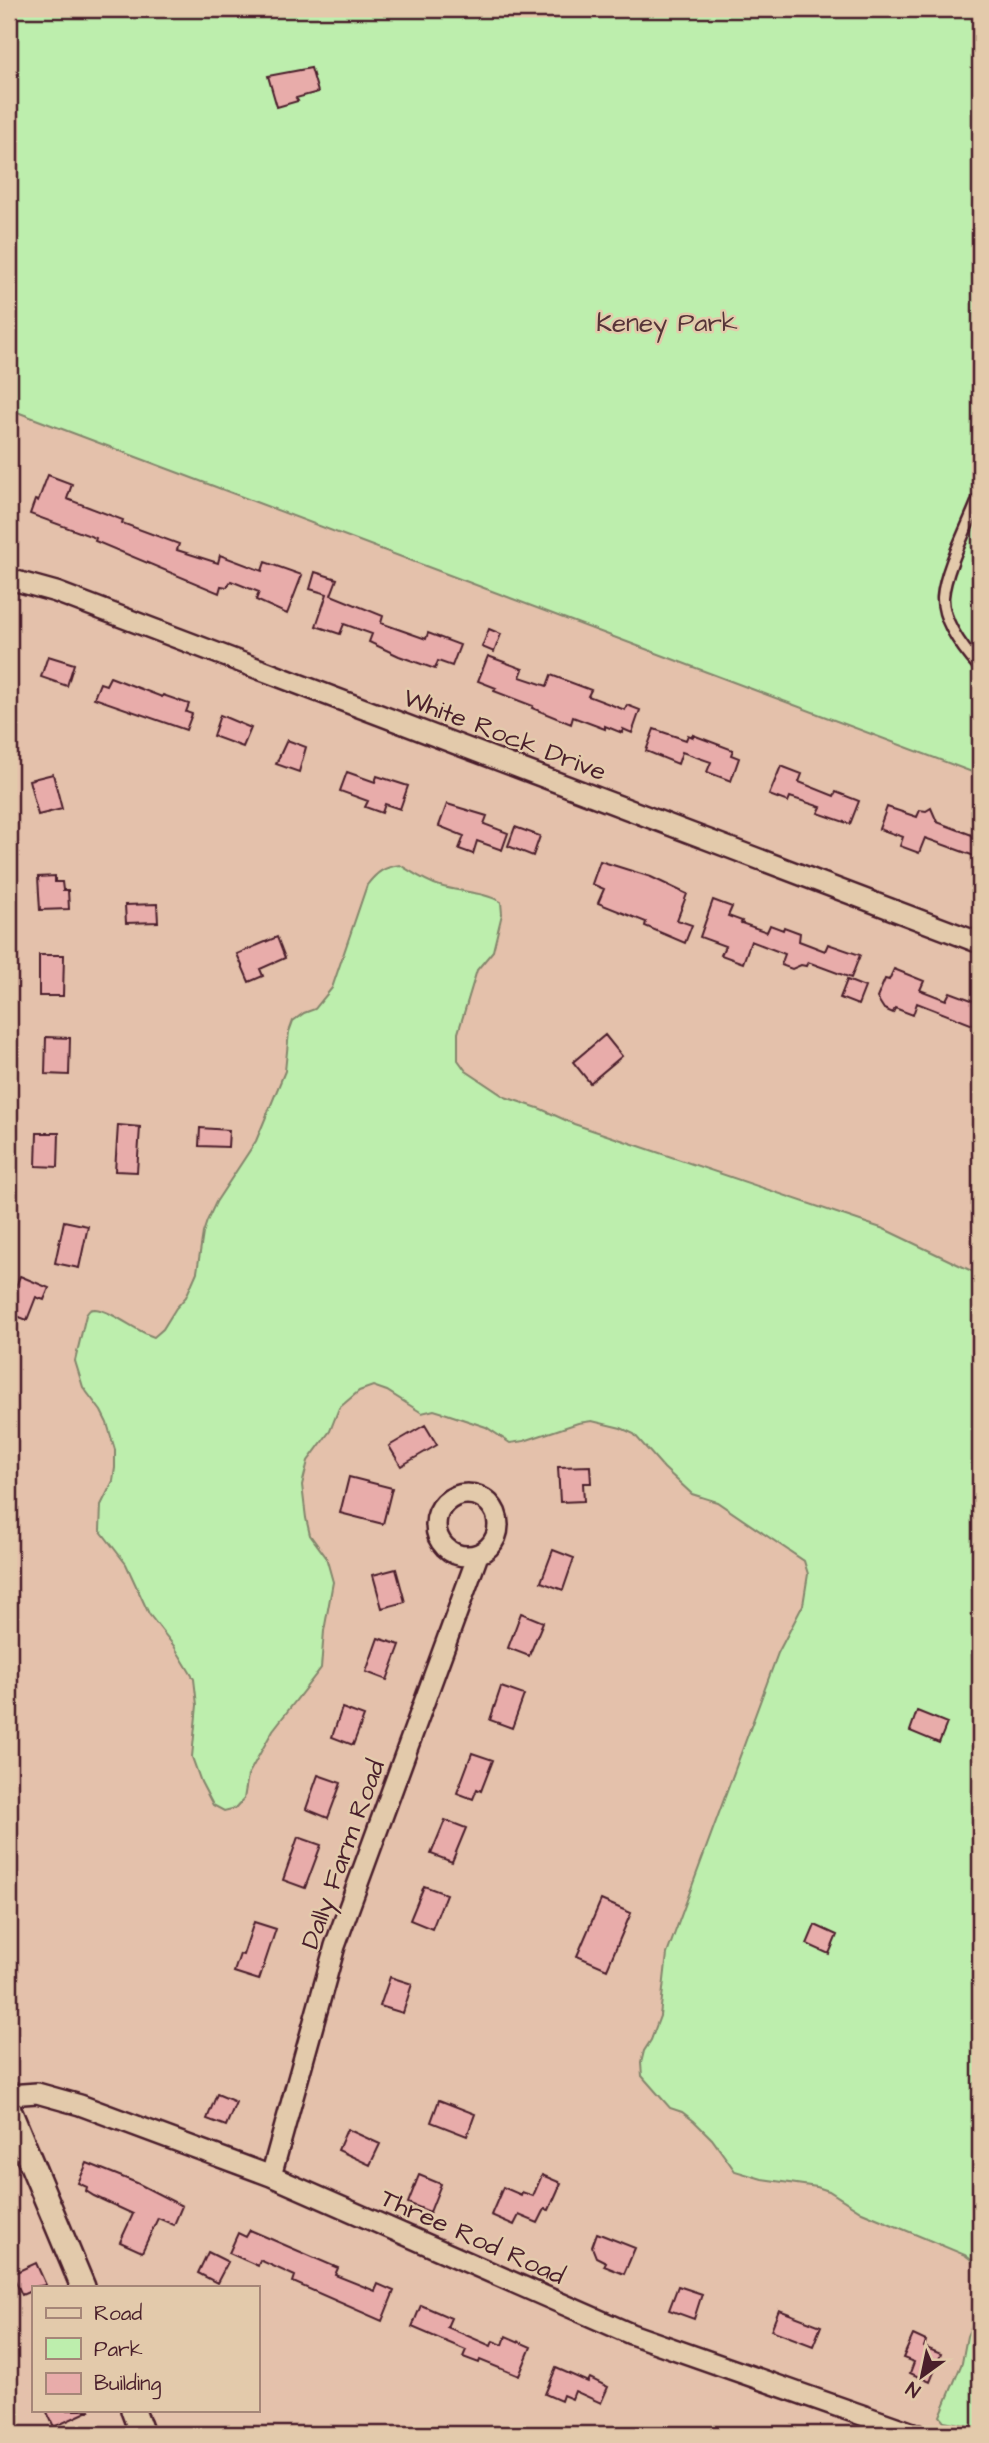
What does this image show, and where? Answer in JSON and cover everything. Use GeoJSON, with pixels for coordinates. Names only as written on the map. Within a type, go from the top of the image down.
{"type":"FeatureCollection","features":[{"type":"Feature","properties":{"kind":"street","name":"White Rock Drive"},"geometry":{"type":"LineString","coordinates":[[9,579],[56,592],[980,943]]}},
{"type":"Feature","properties":{"kind":"street","name":"Dally Farm Road"},"geometry":{"type":"LineString","coordinates":[[271,2176],[335,1946],[478,1555]]}},
{"type":"Feature","properties":{"kind":"street","name":"Three Rod Road"},"geometry":{"type":"LineString","coordinates":[[9,2095],[37,2093],[80,2105],[271,2176],[631,2334],[916,2434]]}},
{"type":"Feature","properties":{"kind":"street"},"geometry":{"type":"LineString","coordinates":[[9,2110],[83,2286]]}},
{"type":"Feature","properties":{"kind":"street"},"geometry":{"type":"LineString","coordinates":[[134,2412],[142,2434]]}},
{"type":"Feature","properties":{"kind":"lane"},"geometry":{"type":"LineString","coordinates":[[978,500],[948,574],[943,596],[945,610],[956,635],[980,668]]}},
{"type":"Feature","properties":{"kind":"green space","name":"Keney Park"},"geometry":{"type":"Polygon","coordinates":[[[9,9],[980,9],[980,775],[9,409],[9,9]]]}},
{"type":"Feature","properties":{"kind":"green space"},"geometry":{"type":"Polygon","coordinates":[[[400,865],[435,884],[487,896],[501,902],[502,914],[493,951],[477,970],[458,1033],[458,1060],[466,1071],[505,1097],[574,1124],[884,1229],[980,1275],[980,2273],[975,2263],[965,2255],[862,2212],[829,2191],[762,2179],[735,2171],[712,2139],[682,2112],[670,2108],[642,2076],[644,2051],[660,2016],[667,1954],[778,1653],[803,1605],[808,1574],[804,1561],[717,1502],[692,1494],[634,1434],[592,1421],[510,1443],[486,1427],[434,1410],[422,1413],[387,1391],[373,1386],[359,1391],[339,1408],[330,1431],[308,1461],[302,1485],[310,1535],[326,1557],[333,1582],[324,1631],[321,1668],[273,1730],[248,1775],[244,1799],[236,1808],[224,1811],[213,1805],[201,1782],[192,1757],[197,1705],[194,1679],[174,1646],[149,1614],[126,1564],[100,1530],[101,1505],[113,1481],[115,1450],[107,1423],[83,1387],[75,1361],[86,1315],[90,1310],[109,1313],[154,1337],[186,1297],[197,1272],[207,1221],[216,1202],[256,1141],[285,1071],[289,1032],[293,1021],[315,1009],[332,988],[367,885],[381,871],[400,865]]]}},
{"type":"Feature","properties":{"kind":"green space"},"geometry":{"type":"Polygon","coordinates":[[[980,2308],[980,2431],[944,2421],[940,2416],[962,2363],[967,2336],[980,2308]]]}},
{"type":"Feature","properties":{"kind":"building"},"geometry":{"type":"Polygon","coordinates":[[[311,68],[318,92],[277,107],[268,76],[311,68]]]}},
{"type":"Feature","properties":{"kind":"building"},"geometry":{"type":"Polygon","coordinates":[[[48,475],[72,484],[67,499],[179,544],[177,550],[218,563],[220,555],[262,571],[265,562],[302,575],[287,614],[256,600],[259,592],[231,581],[227,587],[221,586],[219,593],[95,541],[96,538],[30,514],[48,475]]]}},
{"type":"Feature","properties":{"kind":"building"},"geometry":{"type":"Polygon","coordinates":[[[315,572],[337,579],[331,595],[383,616],[381,623],[426,639],[428,633],[460,645],[452,666],[438,661],[435,669],[399,656],[369,642],[372,634],[344,624],[340,634],[316,626],[327,594],[310,589],[315,572]]]}},
{"type":"Feature","properties":{"kind":"building"},"geometry":{"type":"Polygon","coordinates":[[[489,629],[501,634],[494,652],[482,647],[489,629]]]}},
{"type":"Feature","properties":{"kind":"building"},"geometry":{"type":"Polygon","coordinates":[[[48,656],[74,664],[67,686],[41,677],[48,656]]]}},
{"type":"Feature","properties":{"kind":"building"},"geometry":{"type":"Polygon","coordinates":[[[488,656],[523,669],[520,677],[547,686],[551,675],[591,690],[588,696],[625,710],[627,705],[640,710],[632,733],[623,729],[622,733],[605,726],[605,729],[573,717],[571,724],[494,691],[496,688],[478,681],[488,656]]]}},
{"type":"Feature","properties":{"kind":"building"},"geometry":{"type":"Polygon","coordinates":[[[110,677],[162,697],[163,695],[189,704],[186,712],[192,714],[186,730],[94,698],[100,683],[106,685],[110,677]]]}},
{"type":"Feature","properties":{"kind":"building"},"geometry":{"type":"Polygon","coordinates":[[[220,715],[251,728],[243,747],[213,736],[220,715]]]}},
{"type":"Feature","properties":{"kind":"building"},"geometry":{"type":"Polygon","coordinates":[[[654,729],[686,740],[688,735],[693,735],[733,750],[731,755],[739,758],[731,781],[707,772],[711,762],[682,752],[678,764],[646,751],[654,729]]]}},
{"type":"Feature","properties":{"kind":"building"},"geometry":{"type":"Polygon","coordinates":[[[287,740],[306,747],[299,772],[276,764],[287,740]]]}},
{"type":"Feature","properties":{"kind":"building"},"geometry":{"type":"Polygon","coordinates":[[[781,766],[802,774],[799,782],[834,796],[836,792],[859,801],[850,824],[818,813],[821,807],[790,797],[788,802],[769,795],[781,766]]]}},
{"type":"Feature","properties":{"kind":"building"},"geometry":{"type":"Polygon","coordinates":[[[347,772],[375,782],[377,776],[408,786],[400,809],[385,804],[382,813],[365,807],[368,801],[340,791],[347,772]]]}},
{"type":"Feature","properties":{"kind":"building"},"geometry":{"type":"Polygon","coordinates":[[[53,774],[62,809],[38,815],[29,780],[53,774]]]}},
{"type":"Feature","properties":{"kind":"building"},"geometry":{"type":"Polygon","coordinates":[[[447,804],[487,816],[484,824],[508,833],[502,850],[477,841],[473,854],[459,849],[464,836],[439,826],[447,804]]]}},
{"type":"Feature","properties":{"kind":"building"},"geometry":{"type":"Polygon","coordinates":[[[887,807],[917,817],[920,810],[931,808],[937,822],[980,838],[980,858],[925,838],[919,853],[900,846],[903,837],[879,829],[887,807]]]}},
{"type":"Feature","properties":{"kind":"building"},"geometry":{"type":"Polygon","coordinates":[[[515,827],[540,836],[533,856],[508,846],[515,827]]]}},
{"type":"Feature","properties":{"kind":"building"},"geometry":{"type":"Polygon","coordinates":[[[600,861],[651,877],[687,894],[677,920],[692,925],[685,943],[645,926],[646,922],[598,903],[604,889],[592,884],[600,861]]]}},
{"type":"Feature","properties":{"kind":"building"},"geometry":{"type":"Polygon","coordinates":[[[55,876],[55,882],[62,882],[63,890],[68,890],[69,909],[40,910],[38,877],[55,876]]]}},
{"type":"Feature","properties":{"kind":"building"},"geometry":{"type":"Polygon","coordinates":[[[713,900],[732,907],[728,916],[742,921],[741,923],[767,932],[770,925],[783,930],[784,927],[800,933],[799,941],[825,951],[828,944],[860,955],[851,978],[808,962],[806,966],[792,969],[781,965],[785,954],[751,941],[743,963],[721,955],[725,946],[700,937],[713,900]]]}},
{"type":"Feature","properties":{"kind":"building"},"geometry":{"type":"Polygon","coordinates":[[[157,904],[158,922],[126,923],[125,905],[157,904]]]}},
{"type":"Feature","properties":{"kind":"building"},"geometry":{"type":"Polygon","coordinates":[[[277,937],[285,958],[260,969],[263,976],[249,982],[237,954],[277,937]]]}},
{"type":"Feature","properties":{"kind":"building"},"geometry":{"type":"Polygon","coordinates":[[[39,955],[64,955],[63,996],[39,996],[39,955]]]}},
{"type":"Feature","properties":{"kind":"building"},"geometry":{"type":"Polygon","coordinates":[[[894,969],[924,981],[920,990],[946,1000],[950,992],[980,1003],[973,1025],[917,1003],[913,1015],[895,1008],[893,1013],[884,1009],[877,998],[885,979],[889,980],[894,969]]]}},
{"type":"Feature","properties":{"kind":"building"},"geometry":{"type":"Polygon","coordinates":[[[847,980],[865,987],[858,1005],[840,998],[847,980]]]}},
{"type":"Feature","properties":{"kind":"building"},"geometry":{"type":"Polygon","coordinates":[[[605,1035],[622,1056],[590,1083],[573,1062],[605,1035]]]}},
{"type":"Feature","properties":{"kind":"building"},"geometry":{"type":"Polygon","coordinates":[[[46,1037],[70,1038],[69,1075],[45,1074],[46,1037]]]}},
{"type":"Feature","properties":{"kind":"building"},"geometry":{"type":"Polygon","coordinates":[[[118,1125],[140,1127],[137,1172],[115,1171],[118,1125]]]}},
{"type":"Feature","properties":{"kind":"building"},"geometry":{"type":"Polygon","coordinates":[[[200,1128],[229,1130],[228,1147],[199,1146],[200,1128]]]}},
{"type":"Feature","properties":{"kind":"building"},"geometry":{"type":"Polygon","coordinates":[[[37,1133],[59,1133],[58,1167],[36,1166],[37,1133]]]}},
{"type":"Feature","properties":{"kind":"building"},"geometry":{"type":"Polygon","coordinates":[[[64,1221],[88,1226],[79,1268],[55,1263],[64,1221]]]}},
{"type":"Feature","properties":{"kind":"building"},"geometry":{"type":"Polygon","coordinates":[[[20,1276],[49,1288],[44,1300],[36,1297],[27,1320],[9,1313],[9,1304],[20,1276]]]}},
{"type":"Feature","properties":{"kind":"building"},"geometry":{"type":"Polygon","coordinates":[[[425,1425],[437,1445],[401,1466],[389,1446],[425,1425]]]}},
{"type":"Feature","properties":{"kind":"building"},"geometry":{"type":"Polygon","coordinates":[[[590,1466],[591,1483],[583,1483],[584,1501],[560,1502],[558,1467],[590,1466]]]}},
{"type":"Feature","properties":{"kind":"building"},"geometry":{"type":"Polygon","coordinates":[[[349,1477],[392,1488],[383,1524],[340,1513],[349,1477]]]}},
{"type":"Feature","properties":{"kind":"building"},"geometry":{"type":"Polygon","coordinates":[[[553,1550],[574,1558],[563,1590],[541,1582],[553,1550]]]}},
{"type":"Feature","properties":{"kind":"building"},"geometry":{"type":"Polygon","coordinates":[[[396,1569],[405,1602],[382,1608],[373,1575],[396,1569]]]}},
{"type":"Feature","properties":{"kind":"building"},"geometry":{"type":"Polygon","coordinates":[[[521,1613],[543,1622],[529,1656],[508,1648],[521,1613]]]}},
{"type":"Feature","properties":{"kind":"building"},"geometry":{"type":"Polygon","coordinates":[[[378,1638],[400,1645],[387,1680],[366,1672],[378,1638]]]}},
{"type":"Feature","properties":{"kind":"building"},"geometry":{"type":"Polygon","coordinates":[[[501,1687],[524,1695],[512,1728],[490,1720],[501,1687]]]}},
{"type":"Feature","properties":{"kind":"building"},"geometry":{"type":"Polygon","coordinates":[[[342,1708],[364,1716],[353,1745],[332,1737],[342,1708]]]}},
{"type":"Feature","properties":{"kind":"building"},"geometry":{"type":"Polygon","coordinates":[[[917,1711],[947,1723],[939,1743],[910,1731],[917,1711]]]}},
{"type":"Feature","properties":{"kind":"building"},"geometry":{"type":"Polygon","coordinates":[[[472,1753],[493,1760],[481,1791],[477,1789],[473,1799],[457,1793],[472,1753]]]}},
{"type":"Feature","properties":{"kind":"building"},"geometry":{"type":"Polygon","coordinates":[[[318,1775],[341,1783],[328,1818],[306,1809],[318,1775]]]}},
{"type":"Feature","properties":{"kind":"building"},"geometry":{"type":"Polygon","coordinates":[[[445,1820],[466,1828],[452,1862],[431,1854],[445,1820]]]}},
{"type":"Feature","properties":{"kind":"building"},"geometry":{"type":"Polygon","coordinates":[[[298,1837],[321,1845],[305,1888],[283,1880],[298,1837]]]}},
{"type":"Feature","properties":{"kind":"building"},"geometry":{"type":"Polygon","coordinates":[[[424,1886],[446,1894],[432,1929],[410,1920],[424,1886]]]}},
{"type":"Feature","properties":{"kind":"building"},"geometry":{"type":"Polygon","coordinates":[[[601,1900],[631,1913],[607,1969],[577,1956],[601,1900]]]}},
{"type":"Feature","properties":{"kind":"building"},"geometry":{"type":"Polygon","coordinates":[[[254,1922],[276,1929],[259,1980],[234,1972],[254,1922]]]}},
{"type":"Feature","properties":{"kind":"building"},"geometry":{"type":"Polygon","coordinates":[[[815,1925],[837,1935],[829,1954],[807,1944],[815,1925]]]}},
{"type":"Feature","properties":{"kind":"building"},"geometry":{"type":"Polygon","coordinates":[[[390,1977],[412,1984],[403,2013],[380,2006],[390,1977]]]}},
{"type":"Feature","properties":{"kind":"building"},"geometry":{"type":"Polygon","coordinates":[[[217,2094],[236,2102],[226,2126],[207,2119],[217,2094]]]}},
{"type":"Feature","properties":{"kind":"building"},"geometry":{"type":"Polygon","coordinates":[[[439,2100],[475,2114],[467,2136],[431,2122],[439,2100]]]}},
{"type":"Feature","properties":{"kind":"building"},"geometry":{"type":"Polygon","coordinates":[[[347,2129],[380,2144],[370,2165],[338,2150],[347,2129]]]}},
{"type":"Feature","properties":{"kind":"building"},"geometry":{"type":"Polygon","coordinates":[[[87,2163],[137,2183],[182,2206],[174,2225],[158,2218],[142,2252],[120,2242],[133,2214],[94,2196],[86,2191],[87,2187],[78,2183],[87,2163]]]}},
{"type":"Feature","properties":{"kind":"building"},"geometry":{"type":"Polygon","coordinates":[[[419,2175],[441,2184],[430,2212],[408,2203],[419,2175]]]}},
{"type":"Feature","properties":{"kind":"building"},"geometry":{"type":"Polygon","coordinates":[[[542,2175],[561,2183],[549,2210],[545,2209],[538,2223],[519,2215],[514,2225],[491,2215],[503,2187],[521,2195],[522,2192],[533,2196],[542,2175]]]}},
{"type":"Feature","properties":{"kind":"building"},"geometry":{"type":"Polygon","coordinates":[[[250,2230],[338,2268],[335,2275],[375,2291],[378,2284],[394,2291],[382,2321],[293,2282],[295,2276],[260,2260],[258,2266],[229,2253],[238,2233],[246,2237],[250,2230]]]}},
{"type":"Feature","properties":{"kind":"building"},"geometry":{"type":"Polygon","coordinates":[[[597,2233],[635,2248],[624,2274],[604,2266],[606,2262],[596,2257],[592,2247],[597,2233]]]}},
{"type":"Feature","properties":{"kind":"building"},"geometry":{"type":"Polygon","coordinates":[[[208,2252],[228,2262],[217,2283],[198,2273],[208,2252]]]}},
{"type":"Feature","properties":{"kind":"building"},"geometry":{"type":"Polygon","coordinates":[[[36,2263],[46,2285],[32,2286],[32,2290],[22,2295],[12,2274],[36,2263]]]}},
{"type":"Feature","properties":{"kind":"building"},"geometry":{"type":"Polygon","coordinates":[[[678,2286],[702,2294],[694,2319],[669,2310],[678,2286]]]}},
{"type":"Feature","properties":{"kind":"building"},"geometry":{"type":"Polygon","coordinates":[[[421,2305],[451,2318],[447,2327],[491,2346],[493,2341],[503,2345],[506,2336],[531,2347],[519,2376],[480,2360],[479,2363],[463,2357],[466,2350],[412,2327],[421,2305]]]}},
{"type":"Feature","properties":{"kind":"building"},"geometry":{"type":"Polygon","coordinates":[[[779,2310],[821,2326],[813,2346],[771,2330],[779,2310]]]}},
{"type":"Feature","properties":{"kind":"building"},"geometry":{"type":"Polygon","coordinates":[[[913,2335],[926,2341],[924,2347],[941,2354],[930,2382],[910,2373],[914,2362],[903,2358],[913,2335]]]}},
{"type":"Feature","properties":{"kind":"building"},"geometry":{"type":"Polygon","coordinates":[[[556,2368],[588,2382],[590,2378],[608,2387],[601,2403],[575,2391],[572,2399],[563,2395],[561,2401],[545,2394],[556,2368]]]}},
{"type":"Feature","properties":{"kind":"building"},"geometry":{"type":"Polygon","coordinates":[[[47,2412],[87,2412],[54,2427],[47,2412]]]}}]}
